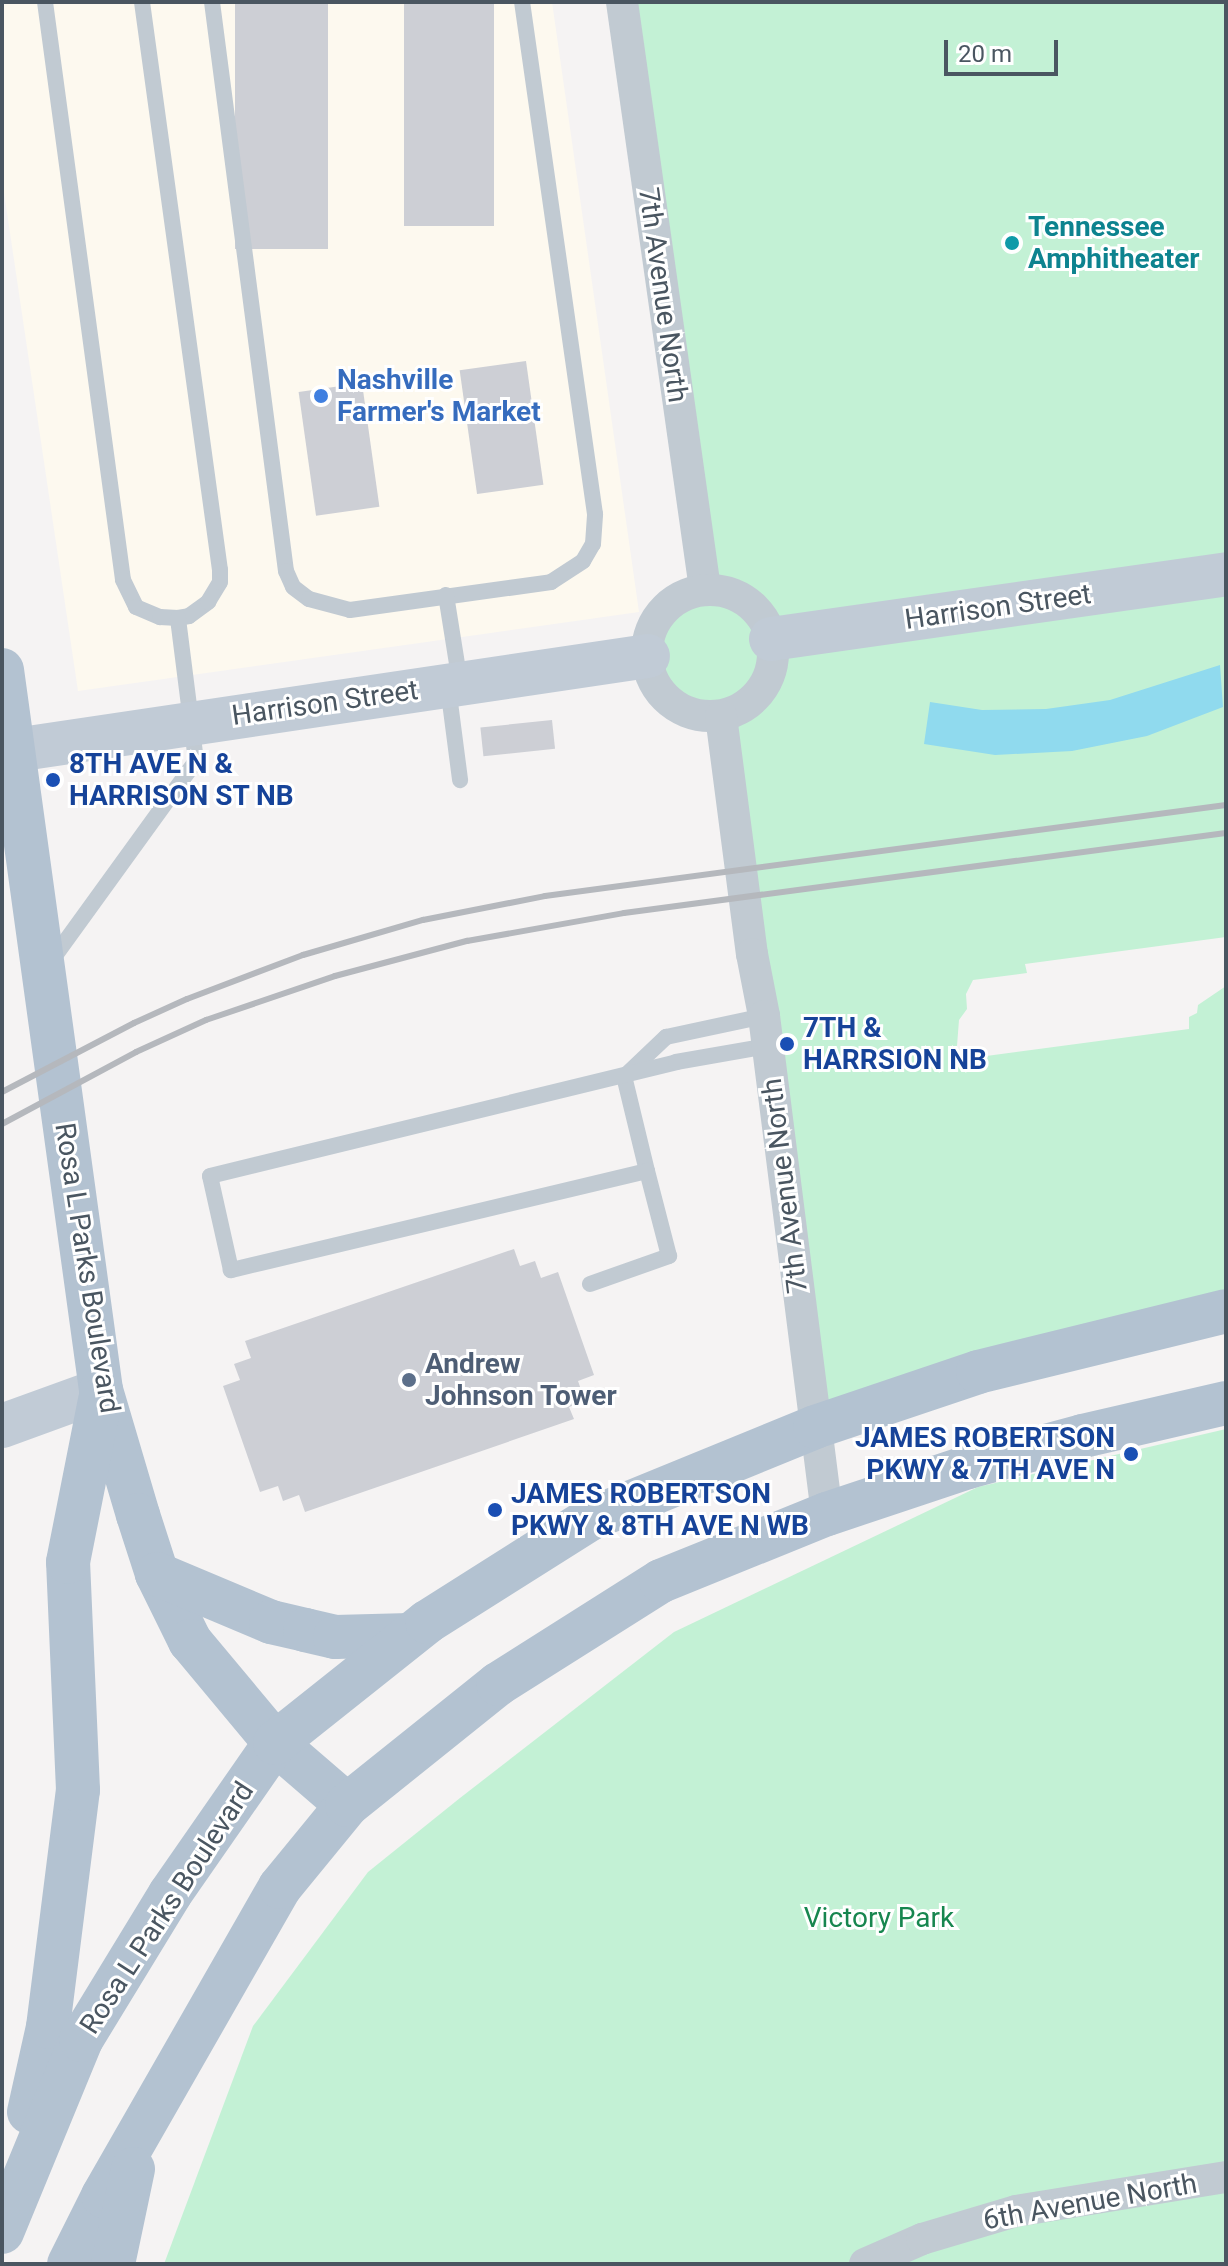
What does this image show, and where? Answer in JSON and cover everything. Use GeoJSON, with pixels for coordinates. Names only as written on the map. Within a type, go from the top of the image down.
{"type":"FeatureCollection","features":[{"type":"Feature","properties":{"kind":"main road","name":"Rosa L Parks Boulevard"},"geometry":{"type":"LineString","coordinates":[[2,670],[7,751],[44,971],[101,1390],[157,1574],[190,1641],[275,1743],[170,1894],[81,2040],[4,2227]]}},
{"type":"Feature","properties":{"kind":"main road"},"geometry":{"type":"LineString","coordinates":[[347,1805],[275,1743],[410,1635],[590,1519],[815,1427],[978,1372],[1226,1311]]}},
{"type":"Feature","properties":{"kind":"main road"},"geometry":{"type":"LineString","coordinates":[[4,2227],[48,2027],[74,1830],[78,1790],[68,1562],[101,1390]]}},
{"type":"Feature","properties":{"kind":"main road"},"geometry":{"type":"LineString","coordinates":[[69,2264],[84,2230],[280,1887],[347,1805],[498,1684],[661,1581],[827,1514],[968,1467],[1226,1403]]}},
{"type":"Feature","properties":{"kind":"main road"},"geometry":{"type":"LineString","coordinates":[[157,1574],[271,1622],[335,1637],[410,1635]]}},
{"type":"Feature","properties":{"kind":"main road"},"geometry":{"type":"LineString","coordinates":[[113,2264],[140,2135]]}},
{"type":"Feature","properties":{"kind":"street","name":"7th Avenue North"},"geometry":{"type":"LineString","coordinates":[[622,2],[705,589]]}},
{"type":"Feature","properties":{"kind":"street","name":"Harrison Street"},"geometry":{"type":"LineString","coordinates":[[771,639],[1226,574]]}},
{"type":"Feature","properties":{"kind":"street"},"geometry":{"type":"LineString","coordinates":[[705,589],[744,601],[758,613],[771,639],[770,670],[761,690],[745,706],[721,716],[689,712],[669,700],[653,677],[648,656],[650,637],[661,614],[678,598],[705,589]]}},
{"type":"Feature","properties":{"kind":"street","name":"Harrison Street"},"geometry":{"type":"LineString","coordinates":[[7,751],[648,656]]}},
{"type":"Feature","properties":{"kind":"street","name":"7th Avenue North"},"geometry":{"type":"LineString","coordinates":[[721,716],[752,954],[766,1031],[827,1514]]}},
{"type":"Feature","properties":{"kind":"street"},"geometry":{"type":"LineString","coordinates":[[2,1426],[101,1390]]}},
{"type":"Feature","properties":{"kind":"street","name":"6th Avenue North"},"geometry":{"type":"LineString","coordinates":[[865,2264],[922,2239],[1016,2211],[1226,2177]]}},
{"type":"Feature","properties":{"kind":"lane"},"geometry":{"type":"LineString","coordinates":[[45,2],[123,580],[136,607],[160,617],[178,618],[189,616],[208,602],[220,582],[220,570],[142,2]]}},
{"type":"Feature","properties":{"kind":"lane"},"geometry":{"type":"LineString","coordinates":[[212,2],[289,581],[309,599],[338,609],[551,582],[569,573],[587,556],[595,526],[522,2]]}},
{"type":"Feature","properties":{"kind":"lane"},"geometry":{"type":"LineString","coordinates":[[446,595],[460,780]]}},
{"type":"Feature","properties":{"kind":"lane"},"geometry":{"type":"LineString","coordinates":[[44,971],[196,761],[178,618]]}},
{"type":"Feature","properties":{"kind":"lane"},"geometry":{"type":"LineString","coordinates":[[624,1076],[666,1037],[766,1031]]}},
{"type":"Feature","properties":{"kind":"lane"},"geometry":{"type":"LineString","coordinates":[[647,1171],[231,1270],[210,1176],[624,1076],[766,1031]]}},
{"type":"Feature","properties":{"kind":"lane"},"geometry":{"type":"LineString","coordinates":[[590,1284],[669,1256],[624,1076]]}},
{"type":"Feature","properties":{"kind":"shaded area","name":"Nashville Farmer's Market"},"geometry":{"type":"Polygon","coordinates":[[[2,2],[552,2],[639,612],[78,691],[2,179],[2,2]]]}},
{"type":"Feature","properties":{"kind":"green space"},"geometry":{"type":"Polygon","coordinates":[[[622,2],[1226,2],[1226,937],[1025,964],[1027,973],[973,980],[966,994],[967,1009],[959,1020],[957,1046],[949,1061],[1189,1029],[1189,1017],[1197,1013],[1198,1005],[1226,986],[1226,1311],[815,1427],[712,717],[689,712],[669,700],[659,688],[649,666],[650,637],[661,614],[678,598],[695,591],[622,2]]]}},
{"type":"Feature","properties":{"kind":"green space","name":"Victory Park"},"geometry":{"type":"Polygon","coordinates":[[[1226,1429],[1226,2264],[164,2264],[253,2026],[368,1872],[460,1798],[674,1632],[978,1487],[1226,1429]]]}},
{"type":"Feature","properties":{"kind":"water"},"geometry":{"type":"Polygon","coordinates":[[[1220,665],[1223,707],[1147,736],[1072,751],[995,755],[924,744],[930,702],[982,710],[1046,709],[1110,700],[1220,665]]]}},
{"type":"Feature","properties":{"kind":"building"},"geometry":{"type":"Polygon","coordinates":[[[235,2],[328,2],[328,249],[235,249],[235,2]]]}},
{"type":"Feature","properties":{"kind":"building"},"geometry":{"type":"Polygon","coordinates":[[[404,2],[494,2],[494,226],[404,226],[404,2]]]}},
{"type":"Feature","properties":{"kind":"building"},"geometry":{"type":"Polygon","coordinates":[[[526,361],[543,485],[477,494],[460,370],[526,361]]]}},
{"type":"Feature","properties":{"kind":"building"},"geometry":{"type":"Polygon","coordinates":[[[362,383],[379,507],[316,516],[299,392],[362,383]]]}},
{"type":"Feature","properties":{"kind":"building"},"geometry":{"type":"Polygon","coordinates":[[[552,720],[555,749],[483,756],[480,728],[552,720]]]}},
{"type":"Feature","properties":{"kind":"building","name":"Andrew Johnson Tower"},"geometry":{"type":"Polygon","coordinates":[[[514,1249],[520,1266],[535,1261],[541,1278],[558,1272],[594,1375],[578,1381],[585,1401],[569,1407],[574,1419],[305,1512],[299,1495],[283,1501],[278,1486],[260,1492],[223,1386],[240,1380],[234,1364],[251,1358],[245,1341],[514,1249]]]}},
{"type":"Feature","properties":{"kind":"railway"},"geometry":{"type":"LineString","coordinates":[[2,1092],[187,999],[303,955],[423,920],[545,896],[1226,805]]}},
{"type":"Feature","properties":{"kind":"railway"},"geometry":{"type":"LineString","coordinates":[[2,1124],[136,1052],[206,1020],[335,976],[467,941],[624,913],[1226,833]]}},
{"type":"Feature","properties":{"kind":"place","name":"Tennessee Amphitheater"},"geometry":{"type":"Point","coordinates":[1012,243]}},
{"type":"Feature","properties":{"kind":"place","name":"Nashville Farmer's Market"},"geometry":{"type":"Point","coordinates":[321,396]}},
{"type":"Feature","properties":{"kind":"place","name":"8TH AVE N & HARRISON ST NB"},"geometry":{"type":"Point","coordinates":[53,780]}},
{"type":"Feature","properties":{"kind":"place","name":"7TH & HARRSION NB"},"geometry":{"type":"Point","coordinates":[787,1044]}},
{"type":"Feature","properties":{"kind":"place","name":"Andrew Johnson Tower"},"geometry":{"type":"Point","coordinates":[409,1380]}},
{"type":"Feature","properties":{"kind":"place","name":"JAMES ROBERTSON PKWY & 7TH AVE N"},"geometry":{"type":"Point","coordinates":[1131,1454]}},
{"type":"Feature","properties":{"kind":"place","name":"JAMES ROBERTSON PKWY & 8TH AVE N WB"},"geometry":{"type":"Point","coordinates":[495,1510]}}]}
